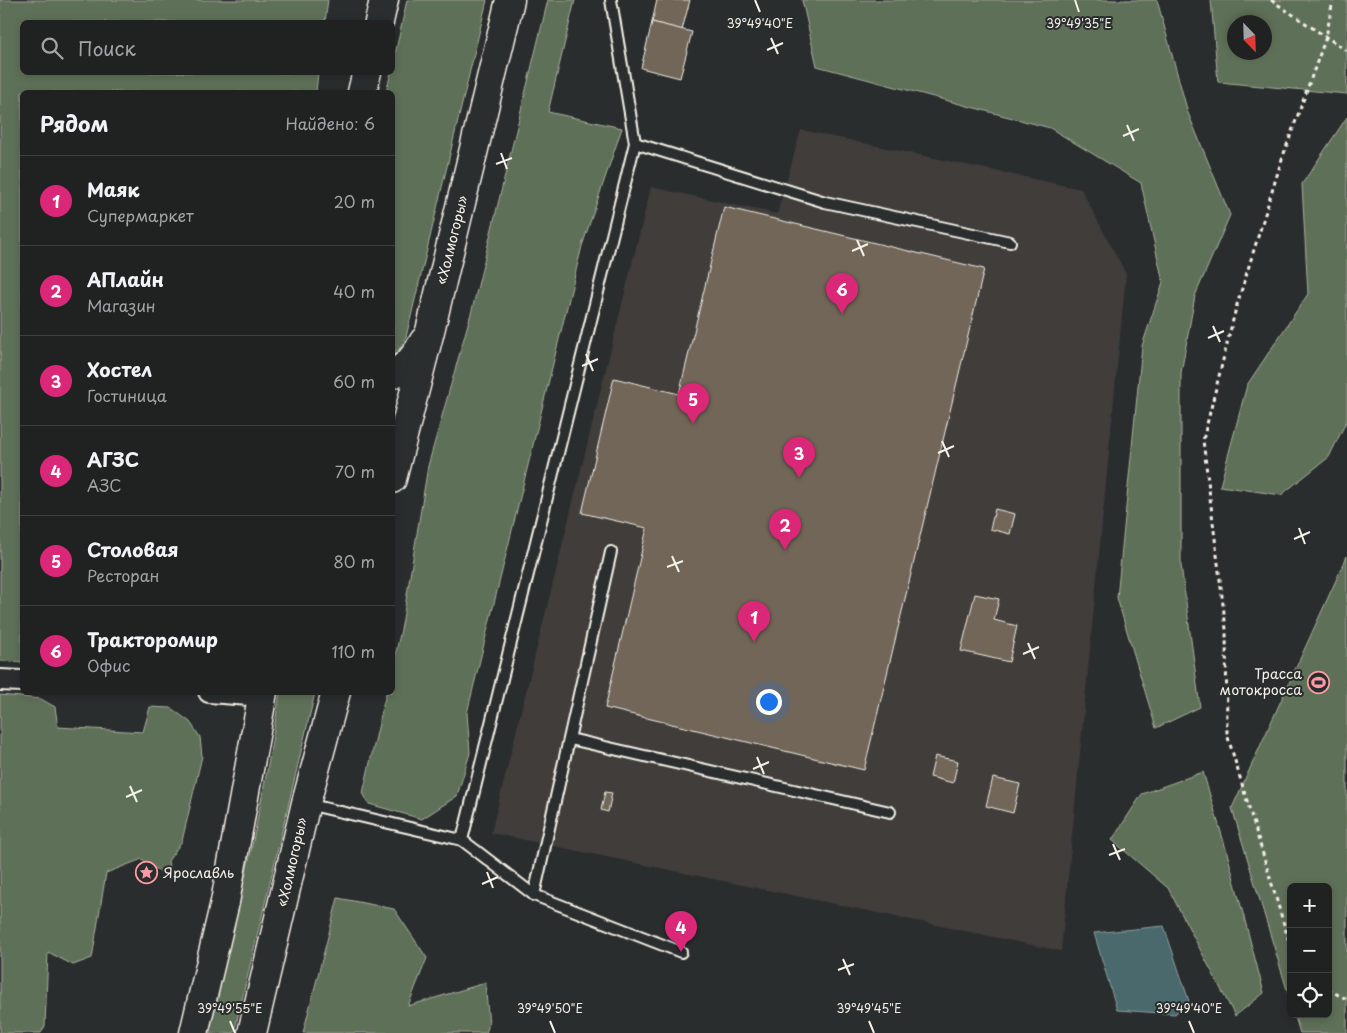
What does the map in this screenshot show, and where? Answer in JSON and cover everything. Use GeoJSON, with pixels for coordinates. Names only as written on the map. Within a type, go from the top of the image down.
{"type":"FeatureCollection","features":[{"type":"Feature","properties":{"kind":"highway"},"geometry":{"type":"LineString","coordinates":[[379,20],[384,0]]}},
{"type":"Feature","properties":{"kind":"highway","name":"«Холмогоры»"},"geometry":{"type":"LineString","coordinates":[[395,467],[510,0]]}},
{"type":"Feature","properties":{"kind":"highway"},"geometry":{"type":"LineString","coordinates":[[362,90],[366,75]]}},
{"type":"Feature","properties":{"kind":"highway"},"geometry":{"type":"LineString","coordinates":[[395,373],[401,370],[418,352],[430,331]]}},
{"type":"Feature","properties":{"kind":"highway"},"geometry":{"type":"LineString","coordinates":[[194,1033],[225,902],[263,695]]}},
{"type":"Feature","properties":{"kind":"highway","name":"«Холмогоры»"},"geometry":{"type":"LineString","coordinates":[[252,1033],[306,803],[335,695]]}},
{"type":"Feature","properties":{"kind":"street"},"geometry":{"type":"LineString","coordinates":[[0,680],[20,681]]}},
{"type":"Feature","properties":{"kind":"lane"},"geometry":{"type":"LineString","coordinates":[[462,840],[635,143],[611,0]]}},
{"type":"Feature","properties":{"kind":"lane"},"geometry":{"type":"LineString","coordinates":[[635,143],[825,202],[1010,242]]}},
{"type":"Feature","properties":{"kind":"lane"},"geometry":{"type":"LineString","coordinates":[[534,895],[612,552]]}},
{"type":"Feature","properties":{"kind":"lane"},"geometry":{"type":"LineString","coordinates":[[570,739],[890,812]]}},
{"type":"Feature","properties":{"kind":"lane"},"geometry":{"type":"LineString","coordinates":[[306,803],[462,840],[534,895],[680,952]]}},
{"type":"Feature","properties":{"kind":"path"},"geometry":{"type":"LineString","coordinates":[[1271,0],[1347,51]]}},
{"type":"Feature","properties":{"kind":"path"},"geometry":{"type":"LineString","coordinates":[[1287,935],[1227,734],[1226,630],[1203,440],[1236,308],[1282,159],[1326,37],[1333,0]]}},
{"type":"Feature","properties":{"kind":"path"},"geometry":{"type":"LineString","coordinates":[[1332,992],[1347,999]]}},
{"type":"Feature","properties":{"kind":"shaded area"},"geometry":{"type":"Polygon","coordinates":[[[801,130],[1081,189],[1126,274],[1061,951],[491,833],[651,187],[777,214],[801,130]]]}},
{"type":"Feature","properties":{"kind":"green space"},"geometry":{"type":"Polygon","coordinates":[[[0,0],[328,0],[325,20],[20,20],[20,75],[318,75],[316,90],[20,90],[20,662],[0,661],[0,0]]]}},
{"type":"Feature","properties":{"kind":"green space"},"geometry":{"type":"Polygon","coordinates":[[[407,0],[487,0],[406,337],[400,348],[395,352],[395,90],[387,90],[390,75],[395,75],[395,55],[407,0]]]}},
{"type":"Feature","properties":{"kind":"green space"},"geometry":{"type":"Polygon","coordinates":[[[548,0],[575,0],[548,112],[622,128],[582,246],[467,713],[470,753],[457,796],[422,819],[369,804],[363,793],[386,695],[395,695],[395,657],[428,466],[473,306],[548,0]]]}},
{"type":"Feature","properties":{"kind":"green space"},"geometry":{"type":"Polygon","coordinates":[[[802,0],[1157,0],[1188,113],[1230,215],[1195,296],[1181,373],[1181,565],[1200,707],[1156,728],[1117,598],[1142,346],[1163,282],[1141,183],[1050,128],[817,66],[802,0]]]}},
{"type":"Feature","properties":{"kind":"green space"},"geometry":{"type":"Polygon","coordinates":[[[1211,0],[1347,0],[1347,94],[1218,82],[1211,0]]]}},
{"type":"Feature","properties":{"kind":"green space"},"geometry":{"type":"Polygon","coordinates":[[[1347,117],[1347,420],[1329,457],[1281,495],[1220,486],[1247,385],[1308,294],[1302,184],[1347,117]]]}},
{"type":"Feature","properties":{"kind":"green space","name":"Трасса мотокросса"},"geometry":{"type":"Polygon","coordinates":[[[1347,556],[1347,1033],[1300,1033],[1295,1018],[1332,1018],[1332,883],[1287,883],[1287,990],[1232,808],[1347,556]]]}},
{"type":"Feature","properties":{"kind":"green space"},"geometry":{"type":"Polygon","coordinates":[[[0,695],[41,699],[55,707],[58,727],[143,732],[150,707],[171,708],[190,722],[200,737],[202,756],[182,841],[168,861],[171,879],[142,859],[106,873],[92,958],[73,965],[48,952],[45,1026],[41,1033],[0,1033],[0,695]]]}},
{"type":"Feature","properties":{"kind":"green space"},"geometry":{"type":"Polygon","coordinates":[[[280,695],[315,695],[234,1033],[208,1033],[251,851],[280,695]]]}},
{"type":"Feature","properties":{"kind":"green space"},"geometry":{"type":"Polygon","coordinates":[[[1203,772],[1226,849],[1264,993],[1235,1016],[1168,888],[1112,840],[1142,794],[1203,772]]]}},
{"type":"Feature","properties":{"kind":"green space"},"geometry":{"type":"Polygon","coordinates":[[[338,898],[394,909],[427,958],[408,1006],[485,983],[489,1024],[486,1033],[303,1033],[338,898]]]}},
{"type":"Feature","properties":{"kind":"water"},"geometry":{"type":"Polygon","coordinates":[[[1164,926],[1189,1001],[1175,1014],[1117,1010],[1094,933],[1164,926]]]}},
{"type":"Feature","properties":{"kind":"building"},"geometry":{"type":"Polygon","coordinates":[[[657,0],[690,0],[682,30],[652,22],[657,0]]]}},
{"type":"Feature","properties":{"kind":"building"},"geometry":{"type":"Polygon","coordinates":[[[652,22],[692,32],[680,78],[641,68],[652,22]]]}},
{"type":"Feature","properties":{"kind":"building"},"geometry":{"type":"Polygon","coordinates":[[[724,207],[984,269],[864,770],[605,708],[647,528],[582,513],[614,378],[679,394],[724,207]]]}},
{"type":"Feature","properties":{"kind":"building"},"geometry":{"type":"Polygon","coordinates":[[[995,509],[1015,514],[1010,534],[990,529],[995,509]]]}},
{"type":"Feature","properties":{"kind":"building"},"geometry":{"type":"Polygon","coordinates":[[[975,594],[999,599],[994,620],[1017,626],[1009,662],[961,651],[975,594]]]}},
{"type":"Feature","properties":{"kind":"building"},"geometry":{"type":"Polygon","coordinates":[[[935,756],[958,761],[953,783],[930,777],[935,756]]]}},
{"type":"Feature","properties":{"kind":"building"},"geometry":{"type":"Polygon","coordinates":[[[993,778],[1020,784],[1013,813],[986,806],[993,778]]]}},
{"type":"Feature","properties":{"kind":"building"},"geometry":{"type":"Polygon","coordinates":[[[605,792],[612,793],[608,812],[601,810],[605,792]]]}},
{"type":"Feature","properties":{"kind":"place","name":"Тракторомир"},"geometry":{"type":"Point","coordinates":[842,314]}},
{"type":"Feature","properties":{"kind":"place","name":"Столовая"},"geometry":{"type":"Point","coordinates":[693,424]}},
{"type":"Feature","properties":{"kind":"place","name":"Хостел"},"geometry":{"type":"Point","coordinates":[799,478]}},
{"type":"Feature","properties":{"kind":"place","name":"АПлайн"},"geometry":{"type":"Point","coordinates":[785,550]}},
{"type":"Feature","properties":{"kind":"place","name":"Маяк"},"geometry":{"type":"Point","coordinates":[754,642]}},
{"type":"Feature","properties":{"kind":"place","name":"Трасса мотокросса"},"geometry":{"type":"Point","coordinates":[1318,682]}},
{"type":"Feature","properties":{"kind":"place","name":"Ярославль"},"geometry":{"type":"Point","coordinates":[147,873]}},
{"type":"Feature","properties":{"kind":"place","name":"АГЗС"},"geometry":{"type":"Point","coordinates":[681,952]}}]}
